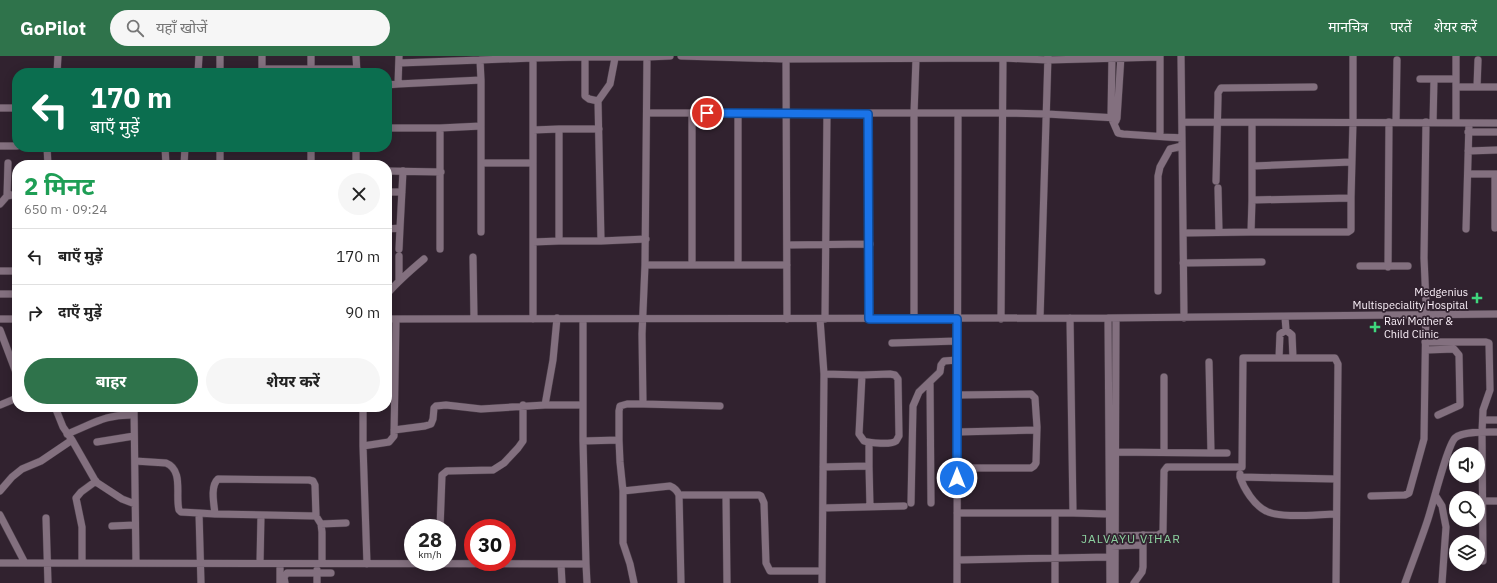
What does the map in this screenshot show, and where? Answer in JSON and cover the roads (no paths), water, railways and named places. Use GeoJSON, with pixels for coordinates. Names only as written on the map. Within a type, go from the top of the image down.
{"type":"FeatureCollection","features":[{"type":"Feature","properties":{"kind":"street"},"geometry":{"type":"LineString","coordinates":[[57,68],[58,56]]}},
{"type":"Feature","properties":{"kind":"street"},"geometry":{"type":"LineString","coordinates":[[198,68],[199,56]]}},
{"type":"Feature","properties":{"kind":"street"},"geometry":{"type":"LineString","coordinates":[[220,56],[220,68]]}},
{"type":"Feature","properties":{"kind":"street"},"geometry":{"type":"LineString","coordinates":[[262,56],[262,68]]}},
{"type":"Feature","properties":{"kind":"street"},"geometry":{"type":"LineString","coordinates":[[311,56],[311,68]]}},
{"type":"Feature","properties":{"kind":"street"},"geometry":{"type":"LineString","coordinates":[[356,56],[356,68]]}},
{"type":"Feature","properties":{"kind":"street"},"geometry":{"type":"LineString","coordinates":[[398,84],[399,59],[480,60],[533,57],[670,56]]}},
{"type":"Feature","properties":{"kind":"street"},"geometry":{"type":"LineString","coordinates":[[681,56],[786,59],[1160,56],[1160,136]]}},
{"type":"Feature","properties":{"kind":"street"},"geometry":{"type":"LineString","coordinates":[[1181,56],[1184,318]]}},
{"type":"Feature","properties":{"kind":"street"},"geometry":{"type":"LineString","coordinates":[[1183,233],[1348,232],[1351,230],[1353,56]]}},
{"type":"Feature","properties":{"kind":"street"},"geometry":{"type":"LineString","coordinates":[[1456,56],[1456,123]]}},
{"type":"Feature","properties":{"kind":"street"},"geometry":{"type":"LineString","coordinates":[[533,57],[533,319]]}},
{"type":"Feature","properties":{"kind":"street"},"geometry":{"type":"LineString","coordinates":[[585,57],[585,96],[589,99],[598,100]]}},
{"type":"Feature","properties":{"kind":"street"},"geometry":{"type":"LineString","coordinates":[[601,241],[598,100],[610,84],[619,57]]}},
{"type":"Feature","properties":{"kind":"street"},"geometry":{"type":"LineString","coordinates":[[643,404],[642,318],[646,239],[647,57]]}},
{"type":"Feature","properties":{"kind":"street"},"geometry":{"type":"LineString","coordinates":[[1001,318],[1004,57]]}},
{"type":"Feature","properties":{"kind":"street"},"geometry":{"type":"LineString","coordinates":[[1112,57],[1114,120],[1118,133],[1160,136],[1182,142]]}},
{"type":"Feature","properties":{"kind":"street"},"geometry":{"type":"LineString","coordinates":[[1114,120],[1121,57]]}},
{"type":"Feature","properties":{"kind":"street"},"geometry":{"type":"LineString","coordinates":[[1040,318],[1048,58]]}},
{"type":"Feature","properties":{"kind":"street"},"geometry":{"type":"LineString","coordinates":[[786,59],[787,319]]}},
{"type":"Feature","properties":{"kind":"street"},"geometry":{"type":"LineString","coordinates":[[914,319],[914,113],[916,59]]}},
{"type":"Feature","properties":{"kind":"street"},"geometry":{"type":"LineString","coordinates":[[480,60],[481,232]]}},
{"type":"Feature","properties":{"kind":"street"},"geometry":{"type":"LineString","coordinates":[[1388,267],[1392,122],[1397,60]]}},
{"type":"Feature","properties":{"kind":"street"},"geometry":{"type":"LineString","coordinates":[[1477,87],[1478,60]]}},
{"type":"Feature","properties":{"kind":"street"},"geometry":{"type":"LineString","coordinates":[[1420,79],[1434,79],[1477,87],[1497,87]]}},
{"type":"Feature","properties":{"kind":"street"},"geometry":{"type":"LineString","coordinates":[[1371,496],[1405,495],[1409,493],[1424,438],[1426,315],[1424,258],[1430,122],[1434,79]]}},
{"type":"Feature","properties":{"kind":"street"},"geometry":{"type":"LineString","coordinates":[[392,85],[481,80]]}},
{"type":"Feature","properties":{"kind":"street"},"geometry":{"type":"LineString","coordinates":[[1219,232],[1216,122],[1218,93],[1221,88],[1314,87]]}},
{"type":"Feature","properties":{"kind":"street"},"geometry":{"type":"LineString","coordinates":[[1,108],[12,108]]}},
{"type":"Feature","properties":{"kind":"street"},"geometry":{"type":"LineString","coordinates":[[647,113],[1003,113],[1047,114],[1114,120]]}},
{"type":"Feature","properties":{"kind":"street"},"geometry":{"type":"LineString","coordinates":[[692,113],[692,265]]}},
{"type":"Feature","properties":{"kind":"street"},"geometry":{"type":"LineString","coordinates":[[738,113],[738,265]]}},
{"type":"Feature","properties":{"kind":"street"},"geometry":{"type":"LineString","coordinates":[[822,583],[824,374],[822,319],[826,244],[827,113]]}},
{"type":"Feature","properties":{"kind":"street"},"geometry":{"type":"LineString","coordinates":[[957,583],[958,113]]}},
{"type":"Feature","properties":{"kind":"street"},"geometry":{"type":"LineString","coordinates":[[868,114],[870,244],[869,319]]}},
{"type":"Feature","properties":{"kind":"street"},"geometry":{"type":"LineString","coordinates":[[1182,122],[1497,123]]}},
{"type":"Feature","properties":{"kind":"street"},"geometry":{"type":"LineString","coordinates":[[1251,232],[1253,166],[1252,123]]}},
{"type":"Feature","properties":{"kind":"street"},"geometry":{"type":"LineString","coordinates":[[1466,230],[1469,123]]}},
{"type":"Feature","properties":{"kind":"street"},"geometry":{"type":"LineString","coordinates":[[392,128],[481,126]]}},
{"type":"Feature","properties":{"kind":"street"},"geometry":{"type":"LineString","coordinates":[[440,128],[440,249]]}},
{"type":"Feature","properties":{"kind":"street"},"geometry":{"type":"LineString","coordinates":[[558,241],[559,129]]}},
{"type":"Feature","properties":{"kind":"street"},"geometry":{"type":"LineString","coordinates":[[533,130],[599,129]]}},
{"type":"Feature","properties":{"kind":"street"},"geometry":{"type":"LineString","coordinates":[[1468,132],[1497,132]]}},
{"type":"Feature","properties":{"kind":"street"},"geometry":{"type":"LineString","coordinates":[[1158,291],[1158,176],[1160,167],[1170,148],[1182,142]]}},
{"type":"Feature","properties":{"kind":"street"},"geometry":{"type":"LineString","coordinates":[[1,146],[12,146]]}},
{"type":"Feature","properties":{"kind":"street"},"geometry":{"type":"LineString","coordinates":[[1468,151],[1497,150]]}},
{"type":"Feature","properties":{"kind":"street"},"geometry":{"type":"LineString","coordinates":[[1253,166],[1351,162]]}},
{"type":"Feature","properties":{"kind":"street"},"geometry":{"type":"LineString","coordinates":[[7,196],[8,163]]}},
{"type":"Feature","properties":{"kind":"street"},"geometry":{"type":"LineString","coordinates":[[481,163],[533,163]]}},
{"type":"Feature","properties":{"kind":"street"},"geometry":{"type":"LineString","coordinates":[[392,171],[440,172]]}},
{"type":"Feature","properties":{"kind":"street"},"geometry":{"type":"LineString","coordinates":[[399,249],[402,171]]}},
{"type":"Feature","properties":{"kind":"street"},"geometry":{"type":"LineString","coordinates":[[1468,174],[1496,174],[1495,228]]}},
{"type":"Feature","properties":{"kind":"street"},"geometry":{"type":"LineString","coordinates":[[392,192],[402,192]]}},
{"type":"Feature","properties":{"kind":"street"},"geometry":{"type":"LineString","coordinates":[[0,204],[7,196],[12,195]]}},
{"type":"Feature","properties":{"kind":"street"},"geometry":{"type":"LineString","coordinates":[[1252,200],[1351,198]]}},
{"type":"Feature","properties":{"kind":"street"},"geometry":{"type":"LineString","coordinates":[[392,229],[400,228]]}},
{"type":"Feature","properties":{"kind":"street"},"geometry":{"type":"LineString","coordinates":[[533,242],[646,239]]}},
{"type":"Feature","properties":{"kind":"street"},"geometry":{"type":"LineString","coordinates":[[787,245],[870,244]]}},
{"type":"Feature","properties":{"kind":"street"},"geometry":{"type":"LineString","coordinates":[[399,256],[399,280]]}},
{"type":"Feature","properties":{"kind":"street"},"geometry":{"type":"LineString","coordinates":[[473,257],[474,319]]}},
{"type":"Feature","properties":{"kind":"street"},"geometry":{"type":"LineString","coordinates":[[392,288],[399,280],[406,276],[424,259]]}},
{"type":"Feature","properties":{"kind":"street"},"geometry":{"type":"LineString","coordinates":[[1183,263],[1262,262]]}},
{"type":"Feature","properties":{"kind":"street"},"geometry":{"type":"LineString","coordinates":[[645,265],[787,265]]}},
{"type":"Feature","properties":{"kind":"street"},"geometry":{"type":"LineString","coordinates":[[1360,266],[1408,266]]}},
{"type":"Feature","properties":{"kind":"street"},"geometry":{"type":"LineString","coordinates":[[0,272],[12,272]]}},
{"type":"Feature","properties":{"kind":"street"},"geometry":{"type":"LineString","coordinates":[[0,294],[12,294]]}},
{"type":"Feature","properties":{"kind":"street"},"geometry":{"type":"LineString","coordinates":[[392,319],[1184,318],[1497,314]]}},
{"type":"Feature","properties":{"kind":"street"},"geometry":{"type":"LineString","coordinates":[[1285,317],[1286,330],[1292,335],[1293,358]]}},
{"type":"Feature","properties":{"kind":"street"},"geometry":{"type":"LineString","coordinates":[[545,405],[557,318]]}},
{"type":"Feature","properties":{"kind":"street"},"geometry":{"type":"LineString","coordinates":[[1070,318],[1073,513]]}},
{"type":"Feature","properties":{"kind":"street"},"geometry":{"type":"LineString","coordinates":[[1108,318],[1112,452],[1108,514],[1112,536]]}},
{"type":"Feature","properties":{"kind":"street"},"geometry":{"type":"LineString","coordinates":[[1116,318],[1112,452],[1112,546],[1116,583]]}},
{"type":"Feature","properties":{"kind":"street"},"geometry":{"type":"LineString","coordinates":[[0,319],[12,319]]}},
{"type":"Feature","properties":{"kind":"street"},"geometry":{"type":"LineString","coordinates":[[363,446],[388,442],[394,436],[396,319]]}},
{"type":"Feature","properties":{"kind":"street"},"geometry":{"type":"LineString","coordinates":[[583,319],[583,441],[587,583]]}},
{"type":"Feature","properties":{"kind":"street"},"geometry":{"type":"LineString","coordinates":[[0,330],[12,362]]}},
{"type":"Feature","properties":{"kind":"street"},"geometry":{"type":"LineString","coordinates":[[1279,358],[1280,334],[1286,330]]}},
{"type":"Feature","properties":{"kind":"street"},"geometry":{"type":"LineString","coordinates":[[892,344],[957,341]]}},
{"type":"Feature","properties":{"kind":"street"},"geometry":{"type":"LineString","coordinates":[[1426,342],[1488,342],[1490,345],[1493,390],[1483,410],[1483,491]]}},
{"type":"Feature","properties":{"kind":"street"},"geometry":{"type":"LineString","coordinates":[[1426,350],[1454,349],[1459,355],[1460,405],[1438,415]]}},
{"type":"Feature","properties":{"kind":"street"},"geometry":{"type":"LineString","coordinates":[[1336,514],[1298,515],[1276,514],[1266,511],[1260,507],[1243,486],[1240,477],[1242,468],[1242,360],[1244,358],[1332,358],[1337,360],[1336,583]]}},
{"type":"Feature","properties":{"kind":"street"},"geometry":{"type":"LineString","coordinates":[[823,508],[870,507],[908,504],[913,406],[919,392],[940,372],[941,365],[944,361],[957,360]]}},
{"type":"Feature","properties":{"kind":"street"},"geometry":{"type":"LineString","coordinates":[[1209,362],[1211,453]]}},
{"type":"Feature","properties":{"kind":"street"},"geometry":{"type":"LineString","coordinates":[[824,374],[895,375],[898,379],[899,436],[896,441],[892,443],[869,443],[864,441],[859,434],[862,375]]}},
{"type":"Feature","properties":{"kind":"street"},"geometry":{"type":"LineString","coordinates":[[1164,377],[1164,452]]}},
{"type":"Feature","properties":{"kind":"street"},"geometry":{"type":"LineString","coordinates":[[930,382],[931,503]]}},
{"type":"Feature","properties":{"kind":"street"},"geometry":{"type":"LineString","coordinates":[[957,395],[1031,394],[1035,398],[1037,430],[1036,463],[1031,468],[957,468]]}},
{"type":"Feature","properties":{"kind":"street"},"geometry":{"type":"LineString","coordinates":[[0,405],[12,400]]}},
{"type":"Feature","properties":{"kind":"street"},"geometry":{"type":"LineString","coordinates":[[634,583],[623,543],[623,491],[619,440],[620,406],[627,404],[643,404],[720,406]]}},
{"type":"Feature","properties":{"kind":"street"},"geometry":{"type":"LineString","coordinates":[[394,430],[431,424],[434,408],[436,406],[446,405],[481,409],[523,405],[583,405]]}},
{"type":"Feature","properties":{"kind":"street"},"geometry":{"type":"LineString","coordinates":[[440,519],[442,475],[447,471],[493,470],[504,463],[523,441],[523,405]]}},
{"type":"Feature","properties":{"kind":"street"},"geometry":{"type":"LineString","coordinates":[[57,412],[63,427],[96,481],[122,499],[135,504]]}},
{"type":"Feature","properties":{"kind":"street"},"geometry":{"type":"LineString","coordinates":[[0,492],[12,477],[22,469],[40,460],[70,437],[103,418],[130,412]]}},
{"type":"Feature","properties":{"kind":"street"},"geometry":{"type":"LineString","coordinates":[[134,412],[136,563]]}},
{"type":"Feature","properties":{"kind":"street"},"geometry":{"type":"LineString","coordinates":[[363,412],[367,564]]}},
{"type":"Feature","properties":{"kind":"street"},"geometry":{"type":"LineString","coordinates":[[1483,420],[1497,420]]}},
{"type":"Feature","properties":{"kind":"street"},"geometry":{"type":"LineString","coordinates":[[957,432],[1037,430]]}},
{"type":"Feature","properties":{"kind":"street"},"geometry":{"type":"LineString","coordinates":[[1405,583],[1449,451],[1455,438],[1464,434],[1497,432]]}},
{"type":"Feature","properties":{"kind":"street"},"geometry":{"type":"LineString","coordinates":[[97,442],[134,436]]}},
{"type":"Feature","properties":{"kind":"street"},"geometry":{"type":"LineString","coordinates":[[583,441],[619,440]]}},
{"type":"Feature","properties":{"kind":"street"},"geometry":{"type":"LineString","coordinates":[[869,443],[870,507]]}},
{"type":"Feature","properties":{"kind":"street"},"geometry":{"type":"LineString","coordinates":[[1112,452],[1227,453]]}},
{"type":"Feature","properties":{"kind":"street"},"geometry":{"type":"LineString","coordinates":[[135,461],[166,463],[173,467],[176,476],[179,510],[215,514],[316,516]]}},
{"type":"Feature","properties":{"kind":"street"},"geometry":{"type":"LineString","coordinates":[[823,467],[869,466]]}},
{"type":"Feature","properties":{"kind":"street"},"geometry":{"type":"LineString","coordinates":[[1112,536],[1158,535],[1163,532],[1164,471],[1167,467],[1242,468]]}},
{"type":"Feature","properties":{"kind":"street"},"geometry":{"type":"LineString","coordinates":[[1240,477],[1336,479]]}},
{"type":"Feature","properties":{"kind":"street"},"geometry":{"type":"LineString","coordinates":[[215,514],[214,483],[218,478],[302,479],[313,481],[315,485],[316,516],[321,524],[322,532],[317,583]]}},
{"type":"Feature","properties":{"kind":"street"},"geometry":{"type":"LineString","coordinates":[[82,563],[82,527],[76,498],[81,492],[96,481]]}},
{"type":"Feature","properties":{"kind":"street"},"geometry":{"type":"LineString","coordinates":[[623,491],[670,486],[675,488],[679,495],[681,583]]}},
{"type":"Feature","properties":{"kind":"street"},"geometry":{"type":"LineString","coordinates":[[679,495],[762,496],[764,502],[766,563],[770,571],[822,571]]}},
{"type":"Feature","properties":{"kind":"street"},"geometry":{"type":"LineString","coordinates":[[726,496],[727,583]]}},
{"type":"Feature","properties":{"kind":"street"},"geometry":{"type":"LineString","coordinates":[[1435,496],[1442,506],[1446,527],[1442,583]]}},
{"type":"Feature","properties":{"kind":"street"},"geometry":{"type":"LineString","coordinates":[[1485,501],[1497,501]]}},
{"type":"Feature","properties":{"kind":"street"},"geometry":{"type":"LineString","coordinates":[[199,513],[201,583]]}},
{"type":"Feature","properties":{"kind":"street"},"geometry":{"type":"LineString","coordinates":[[957,513],[1108,514]]}},
{"type":"Feature","properties":{"kind":"street"},"geometry":{"type":"LineString","coordinates":[[1055,513],[1055,583]]}},
{"type":"Feature","properties":{"kind":"street"},"geometry":{"type":"LineString","coordinates":[[260,563],[261,515]]}},
{"type":"Feature","properties":{"kind":"street"},"geometry":{"type":"LineString","coordinates":[[0,516],[25,563]]}},
{"type":"Feature","properties":{"kind":"street"},"geometry":{"type":"LineString","coordinates":[[46,518],[48,583]]}},
{"type":"Feature","properties":{"kind":"street"},"geometry":{"type":"LineString","coordinates":[[321,524],[346,523]]}},
{"type":"Feature","properties":{"kind":"street"},"geometry":{"type":"LineString","coordinates":[[112,526],[135,525]]}},
{"type":"Feature","properties":{"kind":"street"},"geometry":{"type":"LineString","coordinates":[[1134,583],[1142,572],[1143,535]]}},
{"type":"Feature","properties":{"kind":"street"},"geometry":{"type":"LineString","coordinates":[[1112,546],[1143,545]]}},
{"type":"Feature","properties":{"kind":"street"},"geometry":{"type":"LineString","coordinates":[[1110,583],[1110,557],[1112,546]]}},
{"type":"Feature","properties":{"kind":"street"},"geometry":{"type":"LineString","coordinates":[[957,560],[1110,557]]}},
{"type":"Feature","properties":{"kind":"street"},"geometry":{"type":"LineString","coordinates":[[0,563],[404,563]]}},
{"type":"Feature","properties":{"kind":"street"},"geometry":{"type":"LineString","coordinates":[[456,563],[586,564]]}},
{"type":"Feature","properties":{"kind":"street"},"geometry":{"type":"LineString","coordinates":[[280,564],[280,583]]}},
{"type":"Feature","properties":{"kind":"street"},"geometry":{"type":"LineString","coordinates":[[561,564],[562,583]]}},
{"type":"Feature","properties":{"kind":"street"},"geometry":{"type":"LineString","coordinates":[[284,583],[284,577],[287,573],[332,573]]}},
{"type":"Feature","properties":{"kind":"place","name":"Medgenius Multispeciality Hospital"},"geometry":{"type":"Point","coordinates":[1477,298]}},
{"type":"Feature","properties":{"kind":"place","name":"Ravi Mother & Child Clinic"},"geometry":{"type":"Point","coordinates":[1375,327]}},
{"type":"Feature","properties":{"kind":"district","name":"JALVAYU VIHAR"},"geometry":{"type":"Point","coordinates":[1131,538]}}]}
